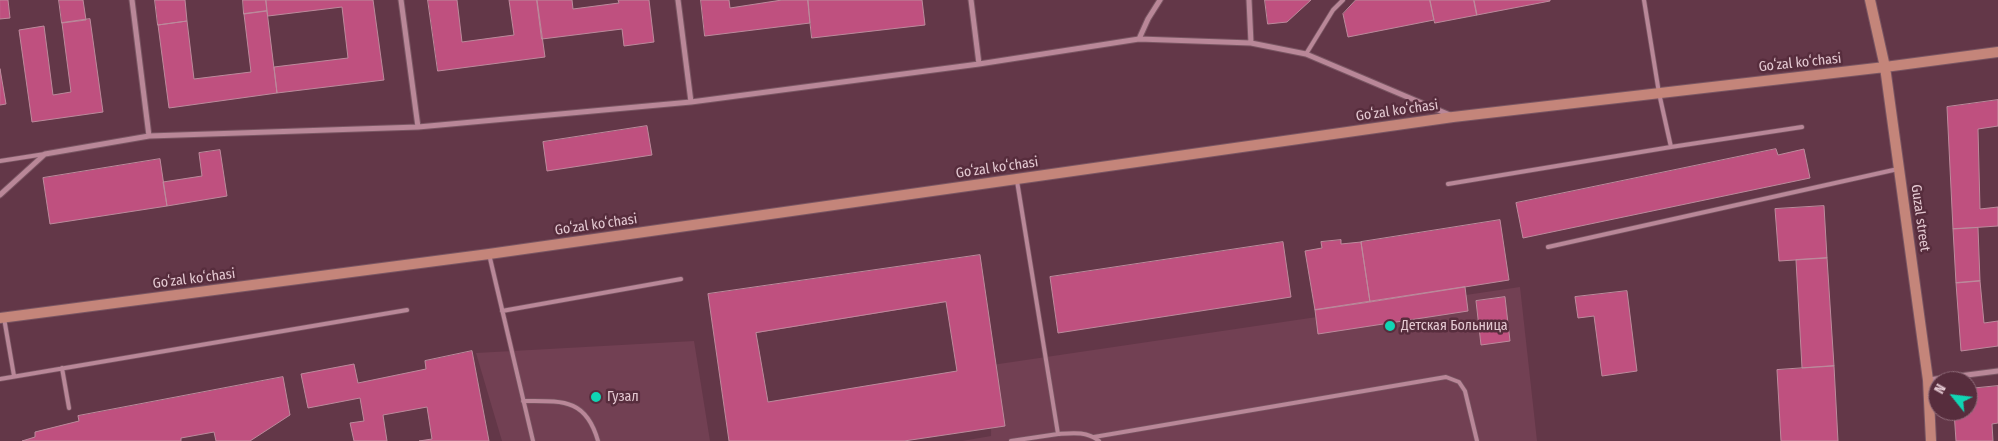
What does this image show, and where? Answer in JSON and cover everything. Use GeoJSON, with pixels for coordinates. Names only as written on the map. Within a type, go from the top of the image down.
{"type":"FeatureCollection","features":[{"type":"Feature","properties":{"kind":"main road","name":"Guzal street"},"geometry":{"type":"LineString","coordinates":[[1870,0],[1885,68],[1928,380]]}},
{"type":"Feature","properties":{"kind":"main road","name":"Goʻzal koʻchasi"},"geometry":{"type":"LineString","coordinates":[[2,318],[488,254],[1452,116],[1885,68],[1998,52]]}},
{"type":"Feature","properties":{"kind":"main road","name":"Guzal street"},"geometry":{"type":"LineString","coordinates":[[1930,421],[1931,441]]}},
{"type":"Feature","properties":{"kind":"street"},"geometry":{"type":"LineString","coordinates":[[132,0],[149,136]]}},
{"type":"Feature","properties":{"kind":"street"},"geometry":{"type":"LineString","coordinates":[[401,0],[418,127]]}},
{"type":"Feature","properties":{"kind":"street"},"geometry":{"type":"LineString","coordinates":[[678,0],[691,102]]}},
{"type":"Feature","properties":{"kind":"street"},"geometry":{"type":"LineString","coordinates":[[971,0],[979,64]]}},
{"type":"Feature","properties":{"kind":"street"},"geometry":{"type":"LineString","coordinates":[[1139,39],[1160,0]]}},
{"type":"Feature","properties":{"kind":"street"},"geometry":{"type":"LineString","coordinates":[[1249,0],[1251,43]]}},
{"type":"Feature","properties":{"kind":"street"},"geometry":{"type":"LineString","coordinates":[[0,195],[45,154],[149,136],[418,127],[691,102],[979,64],[1139,39],[1251,43],[1306,54],[1452,116]]}},
{"type":"Feature","properties":{"kind":"street"},"geometry":{"type":"LineString","coordinates":[[1978,374],[1998,371]]}},
{"type":"Feature","properties":{"kind":"lane"},"geometry":{"type":"LineString","coordinates":[[1306,54],[1333,10],[1343,0]]}},
{"type":"Feature","properties":{"kind":"lane"},"geometry":{"type":"LineString","coordinates":[[1644,0],[1659,93],[1671,147]]}},
{"type":"Feature","properties":{"kind":"lane"},"geometry":{"type":"LineString","coordinates":[[1448,184],[1802,127]]}},
{"type":"Feature","properties":{"kind":"lane"},"geometry":{"type":"LineString","coordinates":[[0,161],[45,154]]}},
{"type":"Feature","properties":{"kind":"lane"},"geometry":{"type":"LineString","coordinates":[[1548,247],[1899,169]]}},
{"type":"Feature","properties":{"kind":"lane"},"geometry":{"type":"LineString","coordinates":[[1017,179],[1058,434]]}},
{"type":"Feature","properties":{"kind":"lane"},"geometry":{"type":"LineString","coordinates":[[488,254],[533,441]]}},
{"type":"Feature","properties":{"kind":"lane"},"geometry":{"type":"LineString","coordinates":[[502,311],[681,279]]}},
{"type":"Feature","properties":{"kind":"lane"},"geometry":{"type":"LineString","coordinates":[[0,378],[407,310]]}},
{"type":"Feature","properties":{"kind":"lane"},"geometry":{"type":"LineString","coordinates":[[2,318],[14,376]]}},
{"type":"Feature","properties":{"kind":"lane"},"geometry":{"type":"LineString","coordinates":[[62,368],[69,408]]}},
{"type":"Feature","properties":{"kind":"lane"},"geometry":{"type":"LineString","coordinates":[[1094,437],[1446,377],[1459,382],[1465,391],[1477,441]]}},
{"type":"Feature","properties":{"kind":"lane"},"geometry":{"type":"LineString","coordinates":[[523,401],[558,401],[579,407],[594,426],[598,441]]}},
{"type":"Feature","properties":{"kind":"lane"},"geometry":{"type":"LineString","coordinates":[[1011,441],[1079,432],[1094,437],[1099,441]]}},
{"type":"Feature","properties":{"kind":"shaded area","name":"Детская Больница"},"geometry":{"type":"Polygon","coordinates":[[[1520,287],[1537,441],[962,441],[991,436],[992,365],[1520,287]]]}},
{"type":"Feature","properties":{"kind":"shaded area","name":"Гузал"},"geometry":{"type":"Polygon","coordinates":[[[694,341],[710,441],[502,441],[476,353],[694,341]]]}},
{"type":"Feature","properties":{"kind":"building"},"geometry":{"type":"Polygon","coordinates":[[[0,0],[8,0],[10,18],[0,19],[0,0]]]}},
{"type":"Feature","properties":{"kind":"building"},"geometry":{"type":"Polygon","coordinates":[[[59,0],[83,0],[86,20],[62,23],[59,0]]]}},
{"type":"Feature","properties":{"kind":"building"},"geometry":{"type":"Polygon","coordinates":[[[155,0],[185,0],[187,21],[158,25],[155,0]]]}},
{"type":"Feature","properties":{"kind":"building"},"geometry":{"type":"Polygon","coordinates":[[[243,0],[266,0],[267,11],[244,14],[243,0]]]}},
{"type":"Feature","properties":{"kind":"building"},"geometry":{"type":"Polygon","coordinates":[[[266,0],[373,0],[384,80],[277,93],[274,67],[348,58],[342,7],[268,16],[266,0]]]}},
{"type":"Feature","properties":{"kind":"building"},"geometry":{"type":"Polygon","coordinates":[[[428,0],[457,0],[462,42],[514,35],[509,0],[537,0],[545,57],[438,71],[428,0]]]}},
{"type":"Feature","properties":{"kind":"building"},"geometry":{"type":"Polygon","coordinates":[[[537,0],[572,0],[573,9],[619,3],[618,0],[649,0],[654,42],[624,46],[622,29],[542,39],[537,0]]]}},
{"type":"Feature","properties":{"kind":"building"},"geometry":{"type":"Polygon","coordinates":[[[701,0],[729,0],[730,8],[782,0],[808,0],[810,23],[705,36],[701,0]]]}},
{"type":"Feature","properties":{"kind":"building"},"geometry":{"type":"Polygon","coordinates":[[[808,0],[922,0],[925,25],[812,38],[808,0]]]}},
{"type":"Feature","properties":{"kind":"building"},"geometry":{"type":"Polygon","coordinates":[[[1265,0],[1311,0],[1287,22],[1268,24],[1265,0]]]}},
{"type":"Feature","properties":{"kind":"building"},"geometry":{"type":"Polygon","coordinates":[[[1356,0],[1430,0],[1434,20],[1348,37],[1343,14],[1356,0]]]}},
{"type":"Feature","properties":{"kind":"building"},"geometry":{"type":"Polygon","coordinates":[[[1430,0],[1474,0],[1477,15],[1435,23],[1430,0]]]}},
{"type":"Feature","properties":{"kind":"building"},"geometry":{"type":"Polygon","coordinates":[[[1474,0],[1550,0],[1550,1],[1477,15],[1474,0]]]}},
{"type":"Feature","properties":{"kind":"building"},"geometry":{"type":"Polygon","coordinates":[[[267,11],[277,93],[169,108],[158,25],[187,21],[194,79],[251,72],[244,14],[267,11]]]}},
{"type":"Feature","properties":{"kind":"building"},"geometry":{"type":"Polygon","coordinates":[[[90,19],[103,112],[32,122],[19,30],[44,26],[53,95],[71,92],[62,23],[90,19]]]}},
{"type":"Feature","properties":{"kind":"building"},"geometry":{"type":"Polygon","coordinates":[[[0,69],[6,104],[0,105],[0,69]]]}},
{"type":"Feature","properties":{"kind":"building"},"geometry":{"type":"Polygon","coordinates":[[[1998,100],[1998,126],[1978,129],[1980,209],[1998,207],[1998,226],[1953,229],[1947,107],[1998,100]]]}},
{"type":"Feature","properties":{"kind":"building"},"geometry":{"type":"Polygon","coordinates":[[[647,126],[652,155],[547,171],[543,142],[647,126]]]}},
{"type":"Feature","properties":{"kind":"building"},"geometry":{"type":"Polygon","coordinates":[[[1776,149],[1778,155],[1804,149],[1810,178],[1523,238],[1516,203],[1776,149]]]}},
{"type":"Feature","properties":{"kind":"building"},"geometry":{"type":"Polygon","coordinates":[[[220,150],[227,196],[167,206],[163,182],[202,176],[199,153],[220,150]]]}},
{"type":"Feature","properties":{"kind":"building"},"geometry":{"type":"Polygon","coordinates":[[[160,159],[167,206],[50,224],[43,178],[160,159]]]}},
{"type":"Feature","properties":{"kind":"building"},"geometry":{"type":"Polygon","coordinates":[[[1824,206],[1827,258],[1779,261],[1775,209],[1824,206]]]}},
{"type":"Feature","properties":{"kind":"building"},"geometry":{"type":"Polygon","coordinates":[[[1500,220],[1509,280],[1370,302],[1361,242],[1500,220]]]}},
{"type":"Feature","properties":{"kind":"building"},"geometry":{"type":"Polygon","coordinates":[[[1978,228],[1980,281],[1956,283],[1953,229],[1978,228]]]}},
{"type":"Feature","properties":{"kind":"building"},"geometry":{"type":"Polygon","coordinates":[[[1341,240],[1341,244],[1361,242],[1370,302],[1315,310],[1305,251],[1322,248],[1321,242],[1341,240]]]}},
{"type":"Feature","properties":{"kind":"building"},"geometry":{"type":"Polygon","coordinates":[[[1283,242],[1291,297],[1058,333],[1050,277],[1283,242]]]}},
{"type":"Feature","properties":{"kind":"building"},"geometry":{"type":"Polygon","coordinates":[[[980,255],[1005,426],[904,441],[729,441],[708,294],[980,255]],[[946,302],[756,333],[768,402],[957,371],[946,302]]]}},
{"type":"Feature","properties":{"kind":"building"},"geometry":{"type":"Polygon","coordinates":[[[1827,258],[1834,366],[1802,368],[1796,260],[1827,258]]]}},
{"type":"Feature","properties":{"kind":"building"},"geometry":{"type":"Polygon","coordinates":[[[1980,281],[1984,323],[1998,321],[1998,346],[1961,351],[1956,283],[1980,281]]]}},
{"type":"Feature","properties":{"kind":"building"},"geometry":{"type":"Polygon","coordinates":[[[1465,287],[1468,311],[1318,334],[1315,310],[1465,287]]]}},
{"type":"Feature","properties":{"kind":"building"},"geometry":{"type":"Polygon","coordinates":[[[1627,291],[1637,371],[1602,376],[1594,316],[1578,318],[1575,297],[1627,291]]]}},
{"type":"Feature","properties":{"kind":"building"},"geometry":{"type":"Polygon","coordinates":[[[1505,297],[1510,341],[1481,345],[1476,301],[1505,297]]]}},
{"type":"Feature","properties":{"kind":"building"},"geometry":{"type":"Polygon","coordinates":[[[472,351],[489,441],[419,441],[432,439],[427,407],[383,415],[387,441],[354,441],[350,423],[364,421],[360,398],[308,408],[301,374],[354,364],[358,383],[426,369],[425,361],[472,351]]]}},
{"type":"Feature","properties":{"kind":"building"},"geometry":{"type":"Polygon","coordinates":[[[1834,366],[1838,441],[1781,441],[1777,370],[1834,366]]]}},
{"type":"Feature","properties":{"kind":"building"},"geometry":{"type":"Polygon","coordinates":[[[283,377],[290,415],[250,441],[216,441],[214,432],[181,438],[181,441],[22,441],[35,437],[35,432],[79,421],[78,416],[283,377]]]}},
{"type":"Feature","properties":{"kind":"building"},"geometry":{"type":"Polygon","coordinates":[[[1998,386],[1998,423],[1992,424],[1993,441],[1956,441],[1955,421],[1978,421],[1978,388],[1998,386]]]}},
{"type":"Feature","properties":{"kind":"place","name":"Детская Больница"},"geometry":{"type":"Point","coordinates":[1390,326]}},
{"type":"Feature","properties":{"kind":"place","name":"Гузал"},"geometry":{"type":"Point","coordinates":[596,397]}}]}
